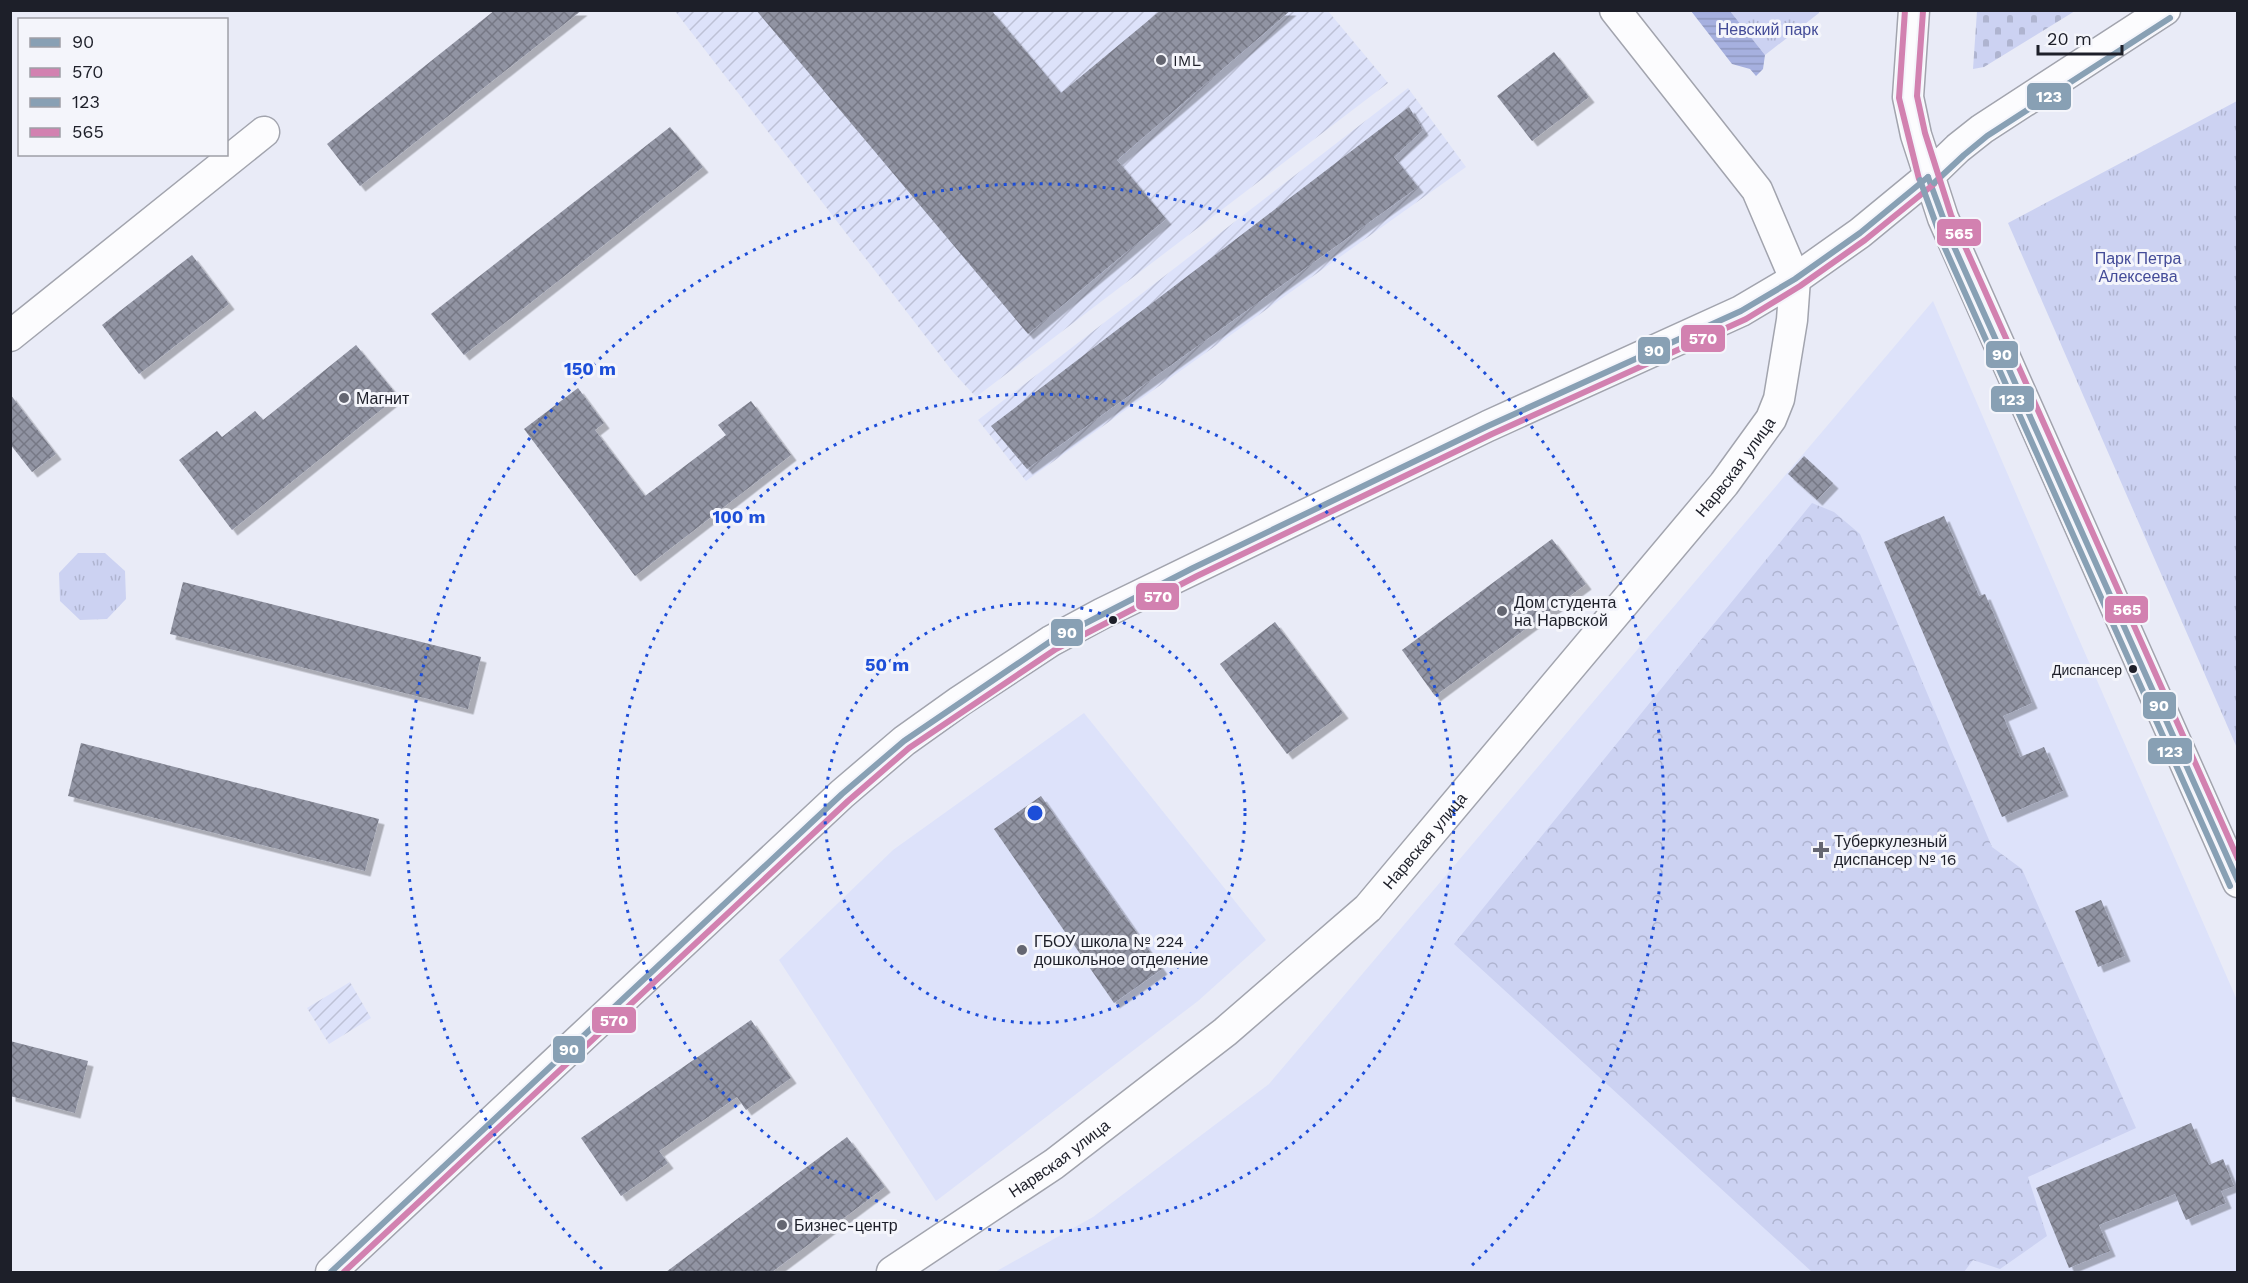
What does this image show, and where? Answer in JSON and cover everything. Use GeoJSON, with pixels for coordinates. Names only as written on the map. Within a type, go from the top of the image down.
{"type":"FeatureCollection","features":[{"type":"Feature","properties":{"kind":"street"},"geometry":{"type":"LineString","coordinates":[[1615,10],[1757,190],[1795,279]]}},
{"type":"Feature","properties":{"kind":"street"},"geometry":{"type":"LineString","coordinates":[[1914,10],[1908,97],[1928,177],[1952,242],[2238,882]]}},
{"type":"Feature","properties":{"kind":"street"},"geometry":{"type":"LineString","coordinates":[[331,1272],[842,794],[904,741],[1050,641],[1193,568],[1488,426],[1741,311],[1795,279],[1860,233],[1982,129],[2165,10]]}},
{"type":"Feature","properties":{"kind":"street"},"geometry":{"type":"LineString","coordinates":[[10,336],[264,132]]}},
{"type":"Feature","properties":{"kind":"street","name":"Нарвская улица"},"geometry":{"type":"LineString","coordinates":[[892,1272],[1063,1157],[1225,1032],[1368,908],[1724,484],[1771,418],[1783,382],[1795,279]]}},
{"type":"Feature","properties":{"kind":"shaded area"},"geometry":{"type":"Polygon","coordinates":[[[675,11],[1328,11],[1388,83],[976,397],[953,372],[675,11]]]}},
{"type":"Feature","properties":{"kind":"shaded area"},"geometry":{"type":"Polygon","coordinates":[[[1691,11],[1730,11],[1765,55],[1763,69],[1756,76],[1750,69],[1732,64],[1691,11]]]}},
{"type":"Feature","properties":{"kind":"shaded area"},"geometry":{"type":"Polygon","coordinates":[[[1408,88],[1466,167],[1026,481],[978,420],[1408,88]]]}},
{"type":"Feature","properties":{"kind":"shaded area","name":"Туберкулезный диспансер № 16"},"geometry":{"type":"Polygon","coordinates":[[[1933,301],[2237,1000],[2237,1271],[995,1272],[1093,1217],[1269,1084],[1933,301]]]}},
{"type":"Feature","properties":{"kind":"shaded area","name":"ГБОУ школа № 224 дошкольное отделение"},"geometry":{"type":"Polygon","coordinates":[[[1084,713],[1266,940],[1198,1001],[936,1201],[779,960],[893,850],[1084,713]]]}},
{"type":"Feature","properties":{"kind":"shaded area"},"geometry":{"type":"Polygon","coordinates":[[[350,982],[371,1018],[329,1044],[307,1008],[350,982]]]}},
{"type":"Feature","properties":{"kind":"green space","name":"Невский парк"},"geometry":{"type":"Polygon","coordinates":[[[1819,10],[1819,13],[1765,55],[1730,11],[1819,10]]]}},
{"type":"Feature","properties":{"kind":"green space"},"geometry":{"type":"Polygon","coordinates":[[[1977,10],[2075,11],[1984,67],[1973,69],[1977,10]]]}},
{"type":"Feature","properties":{"kind":"green space","name":"Парк Петра Алексеева"},"geometry":{"type":"Polygon","coordinates":[[[2237,101],[2237,748],[2008,223],[2237,101]]]}},
{"type":"Feature","properties":{"kind":"green space"},"geometry":{"type":"Polygon","coordinates":[[[1812,503],[1834,512],[1860,534],[1992,847],[2022,869],[2136,1128],[2028,1177],[2047,1236],[2000,1269],[1973,1260],[1964,1272],[1812,1272],[1454,944],[1812,503]]]}},
{"type":"Feature","properties":{"kind":"green space"},"geometry":{"type":"Polygon","coordinates":[[[78,553],[105,553],[125,571],[126,599],[107,619],[80,620],[60,601],[59,573],[78,553]]]}},
{"type":"Feature","properties":{"kind":"building"},"geometry":{"type":"Polygon","coordinates":[[[495,10],[582,10],[360,186],[327,144],[495,10]]]}},
{"type":"Feature","properties":{"kind":"building"},"geometry":{"type":"Polygon","coordinates":[[[756,10],[991,10],[1061,93],[1161,10],[1291,10],[1117,160],[1166,219],[1028,334],[756,10]]]}},
{"type":"Feature","properties":{"kind":"building"},"geometry":{"type":"Polygon","coordinates":[[[1554,52],[1589,97],[1532,141],[1497,96],[1554,52]]]}},
{"type":"Feature","properties":{"kind":"building"},"geometry":{"type":"Polygon","coordinates":[[[1409,107],[1423,130],[1394,157],[1418,187],[1027,469],[991,426],[1409,107]]]}},
{"type":"Feature","properties":{"kind":"building"},"geometry":{"type":"Polygon","coordinates":[[[670,127],[703,167],[464,355],[431,314],[670,127]]]}},
{"type":"Feature","properties":{"kind":"building"},"geometry":{"type":"Polygon","coordinates":[[[192,255],[229,304],[139,374],[102,325],[192,255]]]}},
{"type":"Feature","properties":{"kind":"building"},"geometry":{"type":"Polygon","coordinates":[[[356,345],[398,396],[232,530],[179,460],[217,431],[222,437],[255,411],[263,420],[356,345]]]}},
{"type":"Feature","properties":{"kind":"building"},"geometry":{"type":"Polygon","coordinates":[[[578,388],[604,423],[595,430],[645,496],[726,435],[718,425],[751,401],[791,455],[635,576],[524,429],[578,388]]]}},
{"type":"Feature","properties":{"kind":"building"},"geometry":{"type":"Polygon","coordinates":[[[10,394],[56,454],[32,472],[10,444],[10,394]]]}},
{"type":"Feature","properties":{"kind":"building"},"geometry":{"type":"Polygon","coordinates":[[[1804,456],[1833,483],[1817,500],[1788,474],[1804,456]]]}},
{"type":"Feature","properties":{"kind":"building"},"geometry":{"type":"Polygon","coordinates":[[[1944,516],[1979,596],[1985,594],[2032,703],[2003,716],[2020,757],[2044,747],[2063,791],[2002,817],[1884,542],[1944,516]]]}},
{"type":"Feature","properties":{"kind":"building","name":"Дом студента на Нарвской"},"geometry":{"type":"Polygon","coordinates":[[[1552,539],[1586,584],[1435,696],[1402,650],[1552,539]]]}},
{"type":"Feature","properties":{"kind":"building"},"geometry":{"type":"Polygon","coordinates":[[[183,582],[481,657],[468,709],[170,634],[183,582]]]}},
{"type":"Feature","properties":{"kind":"building"},"geometry":{"type":"Polygon","coordinates":[[[1275,622],[1343,713],[1287,754],[1220,664],[1275,622]]]}},
{"type":"Feature","properties":{"kind":"building"},"geometry":{"type":"Polygon","coordinates":[[[81,743],[379,819],[365,871],[68,796],[81,743]]]}},
{"type":"Feature","properties":{"kind":"building"},"geometry":{"type":"Polygon","coordinates":[[[1041,796],[1162,969],[1114,1003],[994,829],[1041,796]]]}},
{"type":"Feature","properties":{"kind":"building"},"geometry":{"type":"Polygon","coordinates":[[[2101,900],[2125,956],[2098,967],[2075,911],[2101,900]]]}},
{"type":"Feature","properties":{"kind":"building"},"geometry":{"type":"Polygon","coordinates":[[[751,1020],[791,1078],[746,1110],[737,1097],[659,1151],[668,1163],[621,1196],[581,1138],[751,1020]]]}},
{"type":"Feature","properties":{"kind":"building"},"geometry":{"type":"Polygon","coordinates":[[[10,1041],[88,1061],[75,1113],[10,1096],[10,1041]]]}},
{"type":"Feature","properties":{"kind":"building"},"geometry":{"type":"Polygon","coordinates":[[[2191,1123],[2209,1165],[2223,1159],[2234,1186],[2221,1191],[2226,1203],[2186,1220],[2175,1194],[2099,1225],[2110,1251],[2069,1268],[2036,1188],[2191,1123]]]}},
{"type":"Feature","properties":{"kind":"building","name":"Бизнес-центр"},"geometry":{"type":"Polygon","coordinates":[[[847,1137],[885,1187],[772,1272],[666,1272],[847,1137]]]}},
{"type":"Feature","properties":{"kind":"transit line","name":"570"},"geometry":{"type":"LineString","coordinates":[[1905,10],[1899,98],[1919,179]]}},
{"type":"Feature","properties":{"kind":"transit line","name":"565"},"geometry":{"type":"LineString","coordinates":[[1923,11],[1917,96],[1925,133],[1951,215],[2238,859]]}},
{"type":"Feature","properties":{"kind":"transit line","name":"123"},"geometry":{"type":"LineString","coordinates":[[1934,183],[1987,136],[2170,18]]}},
{"type":"Feature","properties":{"kind":"transit line","name":"90"},"geometry":{"type":"LineString","coordinates":[[1928,177],[1952,242],[2238,881]]}},
{"type":"Feature","properties":{"kind":"transit line","name":"90"},"geometry":{"type":"LineString","coordinates":[[331,1272],[842,794],[904,741],[1051,641],[1193,568],[1488,426],[1741,311],[1795,279],[1860,233],[1928,177]]}},
{"type":"Feature","properties":{"kind":"transit line","name":"123"},"geometry":{"type":"LineString","coordinates":[[1920,180],[1944,246],[2230,886]]}},
{"type":"Feature","properties":{"kind":"transit line","name":"570"},"geometry":{"type":"LineString","coordinates":[[344,1272],[848,801],[909,748],[1056,649],[1197,576],[1492,434],[1746,319],[1800,286],[1865,240],[1934,184]]}},
{"type":"Feature","properties":{"kind":"place","name":"IML"},"geometry":{"type":"Point","coordinates":[1161,60]}},
{"type":"Feature","properties":{"kind":"place","name":"Магнит"},"geometry":{"type":"Point","coordinates":[344,398]}},
{"type":"Feature","properties":{"kind":"place","name":"Дом студента на Нарвской"},"geometry":{"type":"Point","coordinates":[1502,611]}},
{"type":"Feature","properties":{"kind":"place","name":"Диспансер"},"geometry":{"type":"Point","coordinates":[2133,669]}},
{"type":"Feature","properties":{"kind":"place","name":"Туберкулезный диспансер № 16"},"geometry":{"type":"Point","coordinates":[1821,850]}},
{"type":"Feature","properties":{"kind":"place","name":"ГБОУ школа № 224 дошкольное отделение"},"geometry":{"type":"Point","coordinates":[1022,950]}},
{"type":"Feature","properties":{"kind":"place","name":"Бизнес-центр"},"geometry":{"type":"Point","coordinates":[782,1225]}}]}
